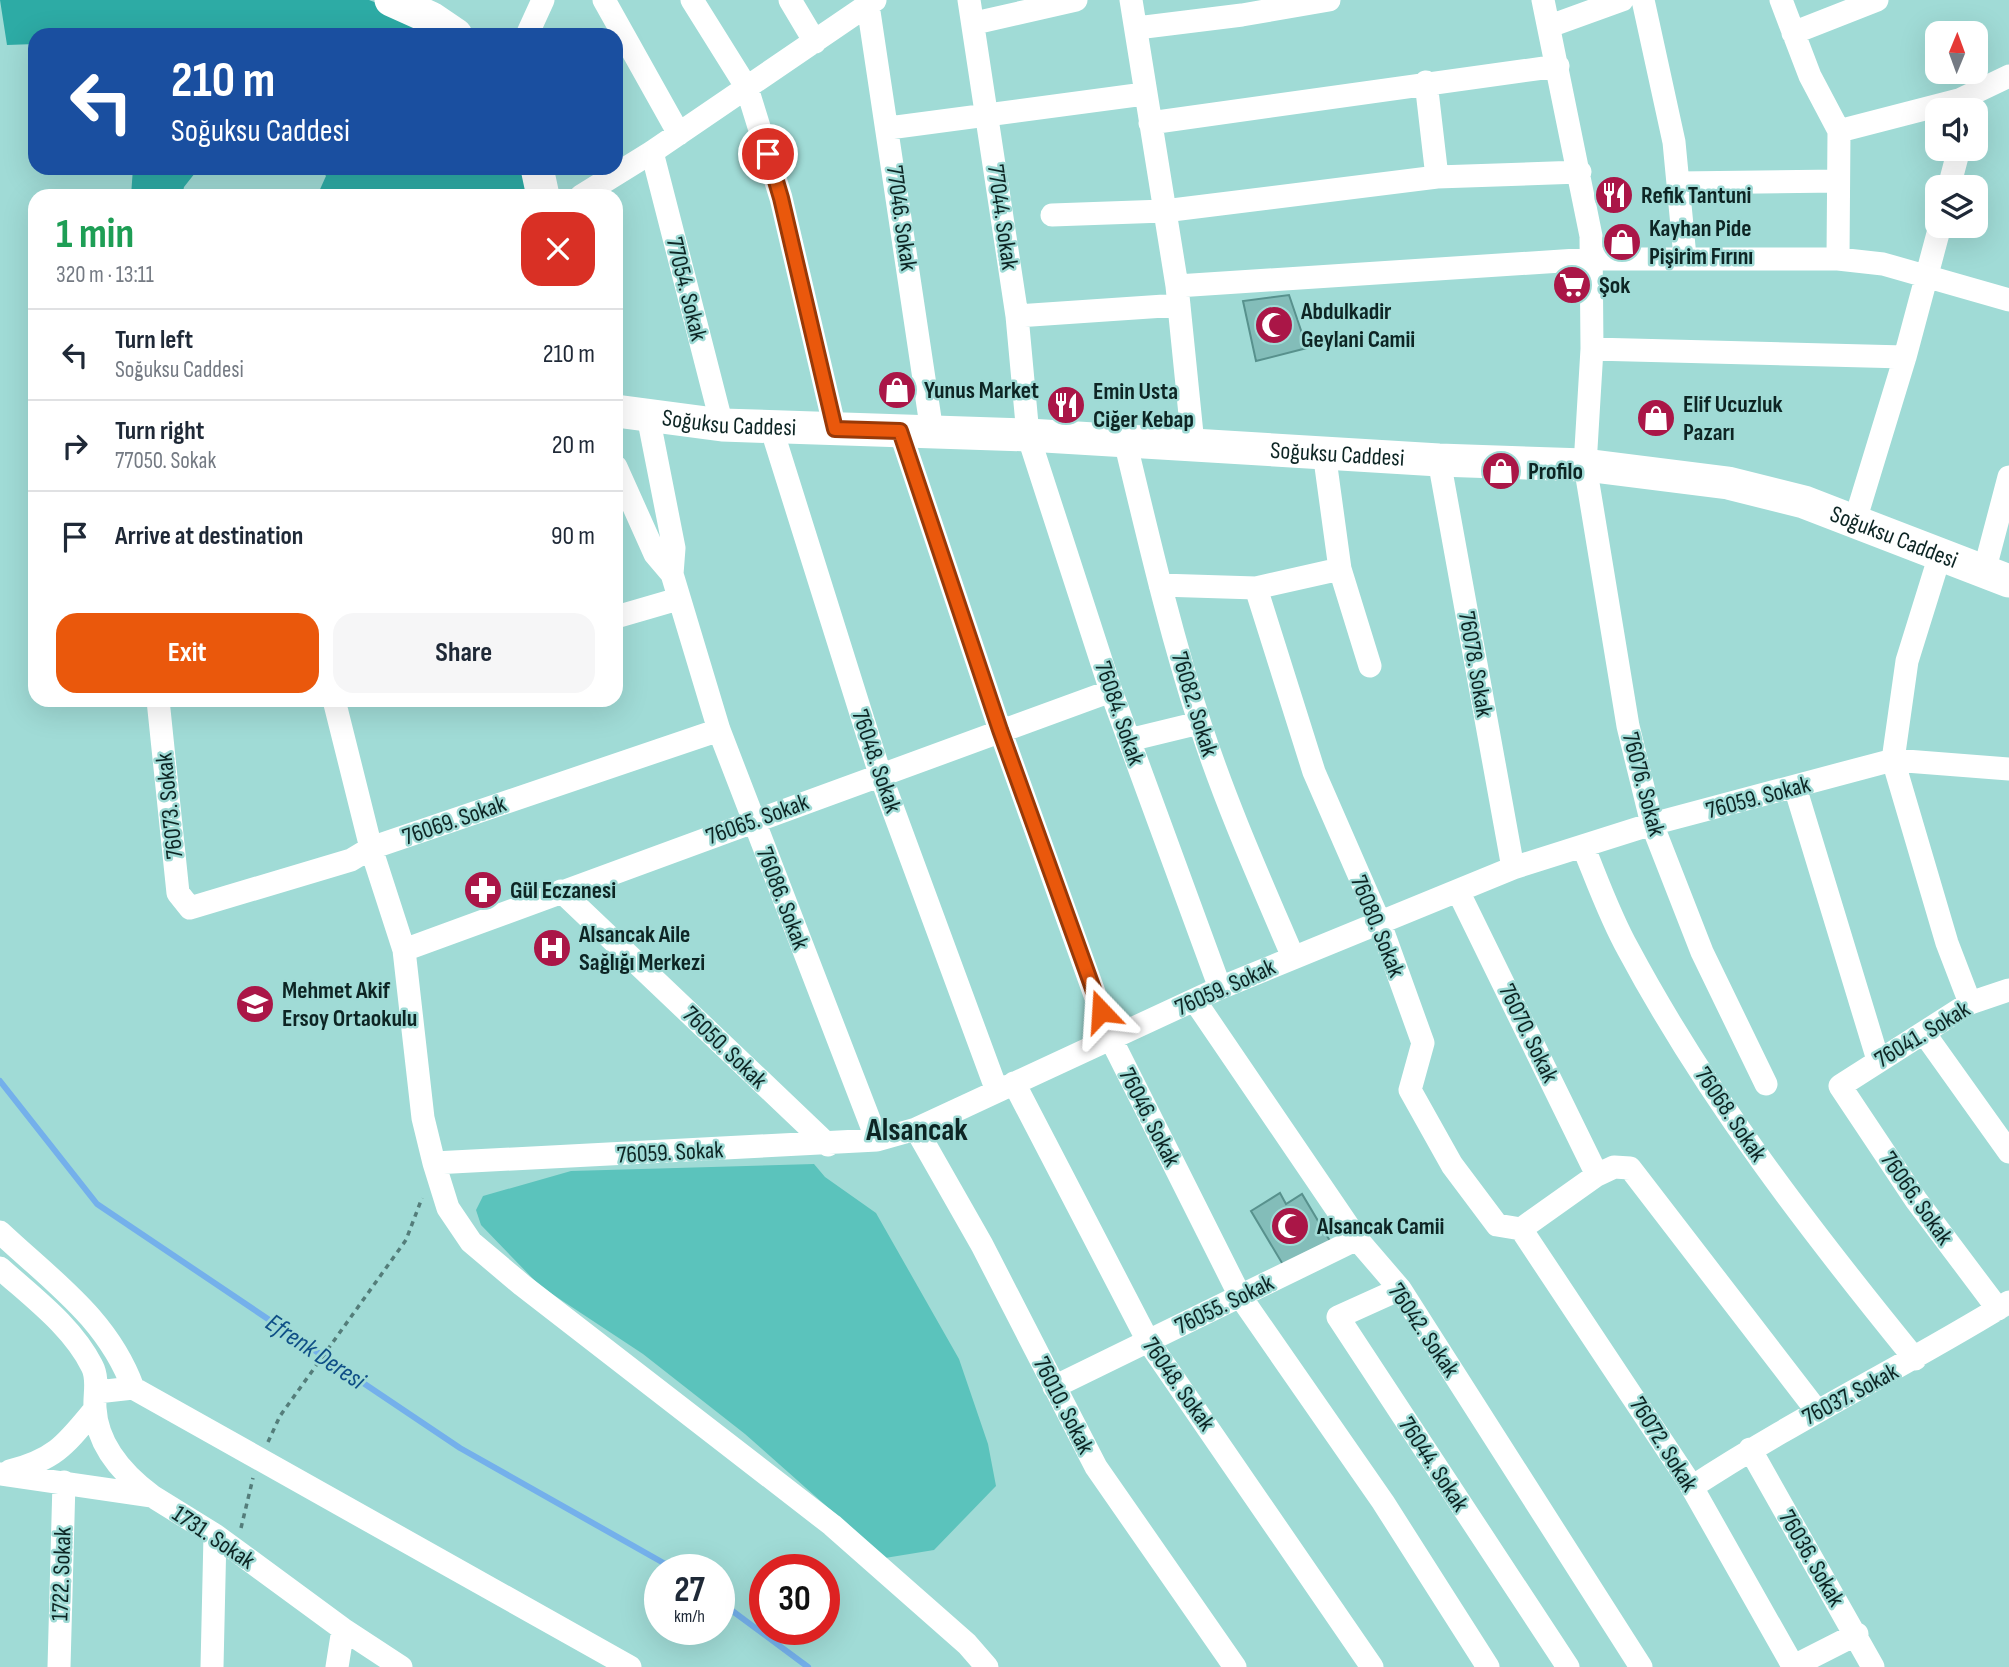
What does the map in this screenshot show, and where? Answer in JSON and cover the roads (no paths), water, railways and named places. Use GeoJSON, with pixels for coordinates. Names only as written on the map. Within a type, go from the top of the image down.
{"type":"FeatureCollection","features":[{"type":"Feature","properties":{"kind":"street"},"geometry":{"type":"LineString","coordinates":[[391,0],[431,18],[446,28]]}},
{"type":"Feature","properties":{"kind":"street"},"geometry":{"type":"LineString","coordinates":[[530,28],[543,0]]}},
{"type":"Feature","properties":{"kind":"street"},"geometry":{"type":"LineString","coordinates":[[604,0],[620,28]]}},
{"type":"Feature","properties":{"kind":"street"},"geometry":{"type":"LineString","coordinates":[[692,0],[747,88],[781,198],[835,429]]}},
{"type":"Feature","properties":{"kind":"street"},"geometry":{"type":"LineString","coordinates":[[790,0],[815,43]]}},
{"type":"Feature","properties":{"kind":"street","name":"77044. Sokak"},"geometry":{"type":"LineString","coordinates":[[969,0],[975,23],[1017,316],[1028,435]]}},
{"type":"Feature","properties":{"kind":"street"},"geometry":{"type":"LineString","coordinates":[[975,23],[1076,0]]}},
{"type":"Feature","properties":{"kind":"street"},"geometry":{"type":"LineString","coordinates":[[1131,0],[1178,296],[1194,444]]}},
{"type":"Feature","properties":{"kind":"street"},"geometry":{"type":"LineString","coordinates":[[1137,28],[1242,15],[1329,0]]}},
{"type":"Feature","properties":{"kind":"street","name":"76076. Sokak"},"geometry":{"type":"LineString","coordinates":[[1544,0],[1580,172],[1592,259],[1592,349],[1584,465],[1628,726],[1652,824],[1702,952],[1766,1084]]}},
{"type":"Feature","properties":{"kind":"street"},"geometry":{"type":"LineString","coordinates":[[1550,26],[1622,0]]}},
{"type":"Feature","properties":{"kind":"street"},"geometry":{"type":"LineString","coordinates":[[1643,0],[1674,142],[1685,257]]}},
{"type":"Feature","properties":{"kind":"street"},"geometry":{"type":"LineString","coordinates":[[1781,0],[1810,76],[1839,131],[1838,259]]}},
{"type":"Feature","properties":{"kind":"street"},"geometry":{"type":"LineString","coordinates":[[1793,33],[1877,0]]}},
{"type":"Feature","properties":{"kind":"street"},"geometry":{"type":"LineString","coordinates":[[623,170],[815,43],[872,2]]}},
{"type":"Feature","properties":{"kind":"street","name":"77046. Sokak"},"geometry":{"type":"LineString","coordinates":[[872,2],[889,128],[916,431]]}},
{"type":"Feature","properties":{"kind":"street"},"geometry":{"type":"LineString","coordinates":[[623,34],[679,134]]}},
{"type":"Feature","properties":{"kind":"street"},"geometry":{"type":"LineString","coordinates":[[1150,123],[1426,82],[1558,66]]}},
{"type":"Feature","properties":{"kind":"street"},"geometry":{"type":"LineString","coordinates":[[1972,98],[2009,76]]}},
{"type":"Feature","properties":{"kind":"street"},"geometry":{"type":"LineString","coordinates":[[1426,82],[1437,177]]}},
{"type":"Feature","properties":{"kind":"street"},"geometry":{"type":"LineString","coordinates":[[889,128],[1144,94]]}},
{"type":"Feature","properties":{"kind":"street"},"geometry":{"type":"LineString","coordinates":[[1839,131],[1925,113]]}},
{"type":"Feature","properties":{"kind":"street","name":"77054. Sokak"},"geometry":{"type":"LineString","coordinates":[[652,152],[722,425]]}},
{"type":"Feature","properties":{"kind":"street"},"geometry":{"type":"LineString","coordinates":[[1052,215],[1164,211],[1437,177],[1580,172]]}},
{"type":"Feature","properties":{"kind":"street"},"geometry":{"type":"LineString","coordinates":[[592,189],[615,175]]}},
{"type":"Feature","properties":{"kind":"street"},"geometry":{"type":"LineString","coordinates":[[1678,183],[1838,181]]}},
{"type":"Feature","properties":{"kind":"street"},"geometry":{"type":"LineString","coordinates":[[1854,524],[1905,357],[1937,238]]}},
{"type":"Feature","properties":{"kind":"street"},"geometry":{"type":"LineString","coordinates":[[1017,316],[1178,296],[1592,259],[1685,257],[1838,259],[1883,264],[2009,300]]}},
{"type":"Feature","properties":{"kind":"street"},"geometry":{"type":"LineString","coordinates":[[1592,349],[1905,357]]}},
{"type":"Feature","properties":{"kind":"street","name":"Soğuksu Caddesi"},"geometry":{"type":"LineString","coordinates":[[623,412],[722,425],[1028,435],[1439,460],[1584,465],[1728,483],[1804,502],[1854,524],[1996,577]]}},
{"type":"Feature","properties":{"kind":"street"},"geometry":{"type":"LineString","coordinates":[[623,426],[648,416]]}},
{"type":"Feature","properties":{"kind":"street","name":"76086. Sokak"},"geometry":{"type":"LineString","coordinates":[[648,416],[674,548],[672,574],[719,730],[877,1140]]}},
{"type":"Feature","properties":{"kind":"street","name":"76048. Sokak"},"geometry":{"type":"LineString","coordinates":[[771,427],[880,774],[1005,1087],[1148,1341],[1373,1667]]}},
{"type":"Feature","properties":{"kind":"street","name":"76046. Sokak"},"geometry":{"type":"LineString","coordinates":[[916,431],[1000,730],[1110,1037],[1240,1296],[1382,1502],[1488,1667]]}},
{"type":"Feature","properties":{"kind":"street","name":"76084. Sokak"},"geometry":{"type":"LineString","coordinates":[[1028,435],[1111,691],[1220,988]]}},
{"type":"Feature","properties":{"kind":"street","name":"76082. Sokak"},"geometry":{"type":"LineString","coordinates":[[1125,441],[1160,585],[1199,723],[1231,813],[1293,957]]}},
{"type":"Feature","properties":{"kind":"street"},"geometry":{"type":"LineString","coordinates":[[1324,452],[1340,569],[1370,666]]}},
{"type":"Feature","properties":{"kind":"street","name":"76078. Sokak"},"geometry":{"type":"LineString","coordinates":[[1439,460],[1513,868]]}},
{"type":"Feature","properties":{"kind":"street"},"geometry":{"type":"LineString","coordinates":[[1996,577],[2009,477]]}},
{"type":"Feature","properties":{"kind":"street","name":"76086. Sokak"},"geometry":{"type":"LineString","coordinates":[[623,483],[655,554],[672,574]]}},
{"type":"Feature","properties":{"kind":"street"},"geometry":{"type":"LineString","coordinates":[[1940,555],[1907,661],[1893,760],[1947,943],[1970,1003]]}},
{"type":"Feature","properties":{"kind":"street"},"geometry":{"type":"LineString","coordinates":[[1160,585],[1256,588],[1340,569]]}},
{"type":"Feature","properties":{"kind":"street","name":"76080. Sokak"},"geometry":{"type":"LineString","coordinates":[[1256,588],[1314,772],[1379,921],[1423,1044],[1410,1090],[1452,1165],[1497,1225],[1521,1229]]}},
{"type":"Feature","properties":{"kind":"street"},"geometry":{"type":"LineString","coordinates":[[623,615],[678,599]]}},
{"type":"Feature","properties":{"kind":"street","name":"76065. Sokak"},"geometry":{"type":"LineString","coordinates":[[404,950],[752,820],[1111,691]]}},
{"type":"Feature","properties":{"kind":"street","name":"76073. Sokak"},"geometry":{"type":"LineString","coordinates":[[160,707],[178,893],[190,908]]}},
{"type":"Feature","properties":{"kind":"street"},"geometry":{"type":"LineString","coordinates":[[336,707],[371,848],[404,950],[423,1118],[434,1163],[448,1208],[471,1242],[522,1285],[832,1525],[967,1644],[987,1667]]}},
{"type":"Feature","properties":{"kind":"street"},"geometry":{"type":"LineString","coordinates":[[1129,740],[1199,723]]}},
{"type":"Feature","properties":{"kind":"street","name":"76069. Sokak"},"geometry":{"type":"LineString","coordinates":[[190,908],[351,860],[371,848],[719,730]]}},
{"type":"Feature","properties":{"kind":"street","name":"76059. Sokak"},"geometry":{"type":"LineString","coordinates":[[434,1163],[828,1145],[877,1140],[916,1129],[1110,1037],[1195,1002],[1220,988],[1513,868],[1652,824],[1893,760],[2008,766]]}},
{"type":"Feature","properties":{"kind":"street"},"geometry":{"type":"LineString","coordinates":[[1795,787],[1878,1060]]}},
{"type":"Feature","properties":{"kind":"street","name":"76068. Sokak"},"geometry":{"type":"LineString","coordinates":[[1583,846],[1627,948],[1718,1099],[1819,1241],[1915,1360]]}},
{"type":"Feature","properties":{"kind":"street","name":"76050. Sokak"},"geometry":{"type":"LineString","coordinates":[[561,891],[828,1145]]}},
{"type":"Feature","properties":{"kind":"street","name":"76070. Sokak"},"geometry":{"type":"LineString","coordinates":[[1458,891],[1597,1175]]}},
{"type":"Feature","properties":{"kind":"street","name":"76041. Sokak"},"geometry":{"type":"LineString","coordinates":[[1840,1086],[1970,1003],[2009,989]]}},
{"type":"Feature","properties":{"kind":"street","name":"76042. Sokak"},"geometry":{"type":"LineString","coordinates":[[1195,1002],[1357,1239],[1400,1289],[1641,1667]]}},
{"type":"Feature","properties":{"kind":"street"},"geometry":{"type":"LineString","coordinates":[[1924,1033],[2009,1153]]}},
{"type":"Feature","properties":{"kind":"street","name":"76066. Sokak"},"geometry":{"type":"LineString","coordinates":[[1840,1086],[1916,1200],[2003,1306]]}},
{"type":"Feature","properties":{"kind":"street","name":"76010. Sokak"},"geometry":{"type":"LineString","coordinates":[[916,1129],[982,1245],[1096,1467],[1235,1667]]}},
{"type":"Feature","properties":{"kind":"street"},"geometry":{"type":"LineString","coordinates":[[1521,1229],[1597,1175],[1614,1167],[1630,1168],[1817,1411]]}},
{"type":"Feature","properties":{"kind":"street","name":"76072. Sokak"},"geometry":{"type":"LineString","coordinates":[[1521,1229],[1692,1487],[1793,1667]]}},
{"type":"Feature","properties":{"kind":"street"},"geometry":{"type":"LineString","coordinates":[[0,1232],[88,1312],[109,1336],[133,1388],[630,1667]]}},
{"type":"Feature","properties":{"kind":"street","name":"76055. Sokak"},"geometry":{"type":"LineString","coordinates":[[1054,1387],[1357,1239]]}},
{"type":"Feature","properties":{"kind":"street"},"geometry":{"type":"LineString","coordinates":[[0,1268],[69,1331],[93,1367],[96,1400],[109,1454],[132,1481],[152,1496]]}},
{"type":"Feature","properties":{"kind":"street","name":"76044. Sokak"},"geometry":{"type":"LineString","coordinates":[[1400,1289],[1338,1317],[1568,1667]]}},
{"type":"Feature","properties":{"kind":"street","name":"76037. Sokak"},"geometry":{"type":"LineString","coordinates":[[1692,1487],[1750,1449],[1915,1360],[2003,1306]]}},
{"type":"Feature","properties":{"kind":"street"},"geometry":{"type":"LineString","coordinates":[[0,1474],[32,1465],[62,1449],[96,1400],[133,1388]]}},
{"type":"Feature","properties":{"kind":"street","name":"76036. Sokak"},"geometry":{"type":"LineString","coordinates":[[1750,1449],[1857,1634],[1873,1667]]}},
{"type":"Feature","properties":{"kind":"street","name":"1731. Sokak"},"geometry":{"type":"LineString","coordinates":[[0,1474],[152,1496],[215,1535],[343,1629],[401,1667]]}},
{"type":"Feature","properties":{"kind":"street","name":"1722. Sokak"},"geometry":{"type":"LineString","coordinates":[[59,1667],[64,1482]]}},
{"type":"Feature","properties":{"kind":"street"},"geometry":{"type":"LineString","coordinates":[[212,1667],[215,1535]]}},
{"type":"Feature","properties":{"kind":"street"},"geometry":{"type":"LineString","coordinates":[[337,1667],[343,1629]]}},
{"type":"Feature","properties":{"kind":"street"},"geometry":{"type":"LineString","coordinates":[[1793,1667],[1857,1634]]}},
{"type":"Feature","properties":{"kind":"waterway","name":"Efrenk Deresi"},"geometry":{"type":"LineString","coordinates":[[0,1081],[97,1204],[460,1448],[648,1554]]}},
{"type":"Feature","properties":{"kind":"waterway","name":"Efrenk Deresi"},"geometry":{"type":"LineString","coordinates":[[735,1613],[808,1667]]}},
{"type":"Feature","properties":{"kind":"place","name":"Refik Tantuni"},"geometry":{"type":"Point","coordinates":[1614,195]}},
{"type":"Feature","properties":{"kind":"place","name":"Kayhan Pide Pişirim Fırını"},"geometry":{"type":"Point","coordinates":[1622,242]}},
{"type":"Feature","properties":{"kind":"place","name":"Şok"},"geometry":{"type":"Point","coordinates":[1572,285]}},
{"type":"Feature","properties":{"kind":"place","name":"Abdulkadir Geylani Camii"},"geometry":{"type":"Point","coordinates":[1274,325]}},
{"type":"Feature","properties":{"kind":"place","name":"Yunus Market"},"geometry":{"type":"Point","coordinates":[897,390]}},
{"type":"Feature","properties":{"kind":"place","name":"Emin Usta Ciğer Kebap"},"geometry":{"type":"Point","coordinates":[1066,405]}},
{"type":"Feature","properties":{"kind":"place","name":"Elif Ucuzluk Pazarı"},"geometry":{"type":"Point","coordinates":[1656,418]}},
{"type":"Feature","properties":{"kind":"place","name":"Profilo"},"geometry":{"type":"Point","coordinates":[1501,471]}},
{"type":"Feature","properties":{"kind":"place","name":"Gül Eczanesi"},"geometry":{"type":"Point","coordinates":[483,890]}},
{"type":"Feature","properties":{"kind":"place","name":"Alsancak Aile Sağlığı Merkezi"},"geometry":{"type":"Point","coordinates":[552,948]}},
{"type":"Feature","properties":{"kind":"place","name":"Mehmet Akif Ersoy Ortaokulu"},"geometry":{"type":"Point","coordinates":[255,1004]}},
{"type":"Feature","properties":{"kind":"place","name":"Alsancak Camii"},"geometry":{"type":"Point","coordinates":[1290,1226]}},
{"type":"Feature","properties":{"kind":"district","name":"Alsancak"},"geometry":{"type":"Point","coordinates":[917,1129]}}]}
